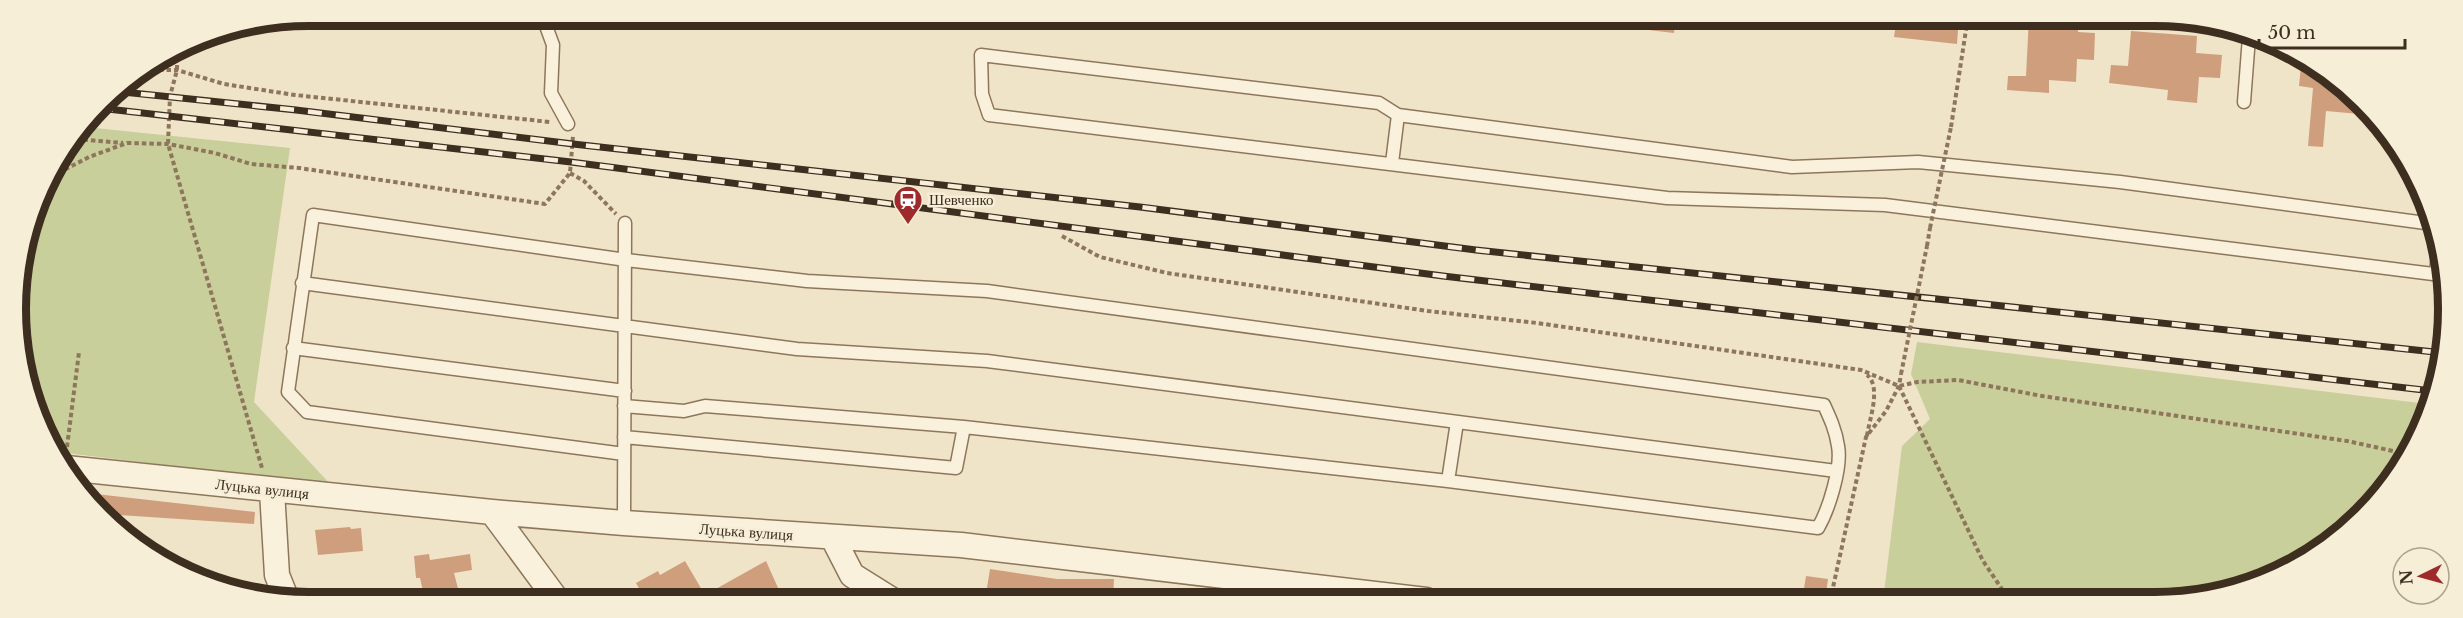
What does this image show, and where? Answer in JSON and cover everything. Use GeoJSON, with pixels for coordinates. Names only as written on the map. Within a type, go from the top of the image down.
{"type":"FeatureCollection","features":[{"type":"Feature","properties":{"kind":"street","name":"Луцька вулиця"},"geometry":{"type":"LineString","coordinates":[[70,462],[273,491],[624,523],[961,546],[1357,592]]}},
{"type":"Feature","properties":{"kind":"street"},"geometry":{"type":"LineString","coordinates":[[273,491],[277,575],[284,591]]}},
{"type":"Feature","properties":{"kind":"street"},"geometry":{"type":"LineString","coordinates":[[492,512],[551,592]]}},
{"type":"Feature","properties":{"kind":"street"},"geometry":{"type":"LineString","coordinates":[[833,538],[852,575],[879,592]]}},
{"type":"Feature","properties":{"kind":"lane"},"geometry":{"type":"LineString","coordinates":[[547,26],[553,45],[551,93],[570,129]]}},
{"type":"Feature","properties":{"kind":"lane"},"geometry":{"type":"LineString","coordinates":[[2244,102],[2249,42]]}},
{"type":"Feature","properties":{"kind":"lane"},"geometry":{"type":"LineString","coordinates":[[2424,223],[2120,182],[1918,162],[1792,167],[1398,115],[1379,103],[981,55],[982,94],[989,115],[1667,198],[1885,206],[2435,275]]}},
{"type":"Feature","properties":{"kind":"lane"},"geometry":{"type":"LineString","coordinates":[[1392,163],[1398,115]]}},
{"type":"Feature","properties":{"kind":"lane"},"geometry":{"type":"LineString","coordinates":[[624,406],[684,411],[705,406],[964,428],[1448,481],[1818,528],[1827,513],[1839,448],[1833,424],[1824,405],[987,291],[807,281],[626,260],[313,215],[288,392],[307,412],[624,454]]}},
{"type":"Feature","properties":{"kind":"lane"},"geometry":{"type":"LineString","coordinates":[[624,523],[625,223]]}},
{"type":"Feature","properties":{"kind":"lane"},"geometry":{"type":"LineString","coordinates":[[302,284],[797,349],[987,361],[1836,471]]}},
{"type":"Feature","properties":{"kind":"lane"},"geometry":{"type":"LineString","coordinates":[[293,348],[625,391]]}},
{"type":"Feature","properties":{"kind":"lane"},"geometry":{"type":"LineString","coordinates":[[1448,481],[1457,422]]}},
{"type":"Feature","properties":{"kind":"lane"},"geometry":{"type":"LineString","coordinates":[[624,437],[956,468],[964,428]]}},
{"type":"Feature","properties":{"kind":"lane"},"geometry":{"type":"LineString","coordinates":[[852,575],[861,592]]}},
{"type":"Feature","properties":{"kind":"path"},"geometry":{"type":"LineString","coordinates":[[1866,437],[1886,411],[1899,386],[1954,112],[1967,26]]}},
{"type":"Feature","properties":{"kind":"path"},"geometry":{"type":"LineString","coordinates":[[177,58],[177,70],[171,96],[168,144],[259,457],[273,491]]}},
{"type":"Feature","properties":{"kind":"path"},"geometry":{"type":"LineString","coordinates":[[81,139],[168,144],[215,153],[251,164],[299,168],[545,204],[570,173],[570,129],[295,95],[224,84],[177,70],[156,70]]}},
{"type":"Feature","properties":{"kind":"path"},"geometry":{"type":"LineString","coordinates":[[61,172],[89,157],[127,143]]}},
{"type":"Feature","properties":{"kind":"path"},"geometry":{"type":"LineString","coordinates":[[570,173],[584,181],[625,223]]}},
{"type":"Feature","properties":{"kind":"path"},"geometry":{"type":"LineString","coordinates":[[1062,236],[1100,257],[1167,273],[1861,370],[1899,386],[1917,382],[1958,380],[2042,396],[2347,441],[2399,452]]}},
{"type":"Feature","properties":{"kind":"path"},"geometry":{"type":"LineString","coordinates":[[67,457],[79,352]]}},
{"type":"Feature","properties":{"kind":"path"},"geometry":{"type":"LineString","coordinates":[[1832,592],[1866,437],[1874,384],[1871,378],[1861,370]]}},
{"type":"Feature","properties":{"kind":"path"},"geometry":{"type":"LineString","coordinates":[[1899,386],[1983,561],[2004,592]]}},
{"type":"Feature","properties":{"kind":"green space"},"geometry":{"type":"Polygon","coordinates":[[[91,128],[290,148],[254,402],[332,486],[64,453],[47,417],[35,382],[26,328],[26,290],[35,236],[47,201],[63,167],[91,128]]]}},
{"type":"Feature","properties":{"kind":"green space"},"geometry":{"type":"Polygon","coordinates":[[[1917,342],[2421,403],[2400,451],[2390,467],[2367,496],[2341,522],[2296,555],[2245,577],[2209,587],[2173,592],[1884,592],[1902,446],[1930,419],[1911,374],[1917,342]]]}},
{"type":"Feature","properties":{"kind":"building"},"geometry":{"type":"Polygon","coordinates":[[[1623,26],[1675,26],[1674,33],[1623,26]]]}},
{"type":"Feature","properties":{"kind":"building"},"geometry":{"type":"Polygon","coordinates":[[[1896,26],[1958,26],[1957,44],[1894,37],[1896,26]]]}},
{"type":"Feature","properties":{"kind":"building"},"geometry":{"type":"Polygon","coordinates":[[[2029,26],[2078,26],[2078,32],[2095,33],[2094,60],[2077,59],[2076,82],[2049,80],[2049,93],[2007,90],[2008,76],[2026,76],[2029,26]]]}},
{"type":"Feature","properties":{"kind":"building"},"geometry":{"type":"Polygon","coordinates":[[[2131,31],[2197,36],[2196,53],[2222,55],[2220,78],[2199,77],[2197,103],[2167,100],[2168,90],[2109,83],[2111,65],[2128,66],[2131,31]]]}},
{"type":"Feature","properties":{"kind":"building"},"geometry":{"type":"Polygon","coordinates":[[[2301,66],[2327,84],[2359,114],[2326,111],[2323,147],[2308,146],[2313,88],[2299,86],[2301,66]]]}},
{"type":"Feature","properties":{"kind":"building"},"geometry":{"type":"Polygon","coordinates":[[[96,494],[255,512],[254,524],[119,515],[114,514],[96,494]]]}},
{"type":"Feature","properties":{"kind":"building"},"geometry":{"type":"Polygon","coordinates":[[[350,527],[351,529],[361,528],[363,551],[318,555],[315,530],[350,527]]]}},
{"type":"Feature","properties":{"kind":"building"},"geometry":{"type":"Polygon","coordinates":[[[429,554],[430,560],[470,554],[472,570],[454,573],[459,592],[423,592],[420,578],[416,578],[414,556],[429,554]]]}},
{"type":"Feature","properties":{"kind":"building"},"geometry":{"type":"Polygon","coordinates":[[[685,561],[703,592],[641,592],[636,583],[658,571],[660,575],[685,561]]]}},
{"type":"Feature","properties":{"kind":"building"},"geometry":{"type":"Polygon","coordinates":[[[766,561],[779,590],[774,592],[710,592],[766,561]]]}},
{"type":"Feature","properties":{"kind":"building"},"geometry":{"type":"Polygon","coordinates":[[[990,569],[1057,579],[1114,579],[1113,592],[986,592],[990,569]]]}},
{"type":"Feature","properties":{"kind":"building"},"geometry":{"type":"Polygon","coordinates":[[[1806,576],[1828,579],[1826,592],[1803,592],[1806,576]]]}},
{"type":"Feature","properties":{"kind":"railway"},"geometry":{"type":"LineString","coordinates":[[126,92],[1140,207],[1476,250],[2434,352]]}},
{"type":"Feature","properties":{"kind":"railway"},"geometry":{"type":"LineString","coordinates":[[109,109],[571,162],[1443,276],[2425,390]]}},
{"type":"Feature","properties":{"kind":"place","name":"Шевченко"},"geometry":{"type":"Point","coordinates":[908,226]}}]}
